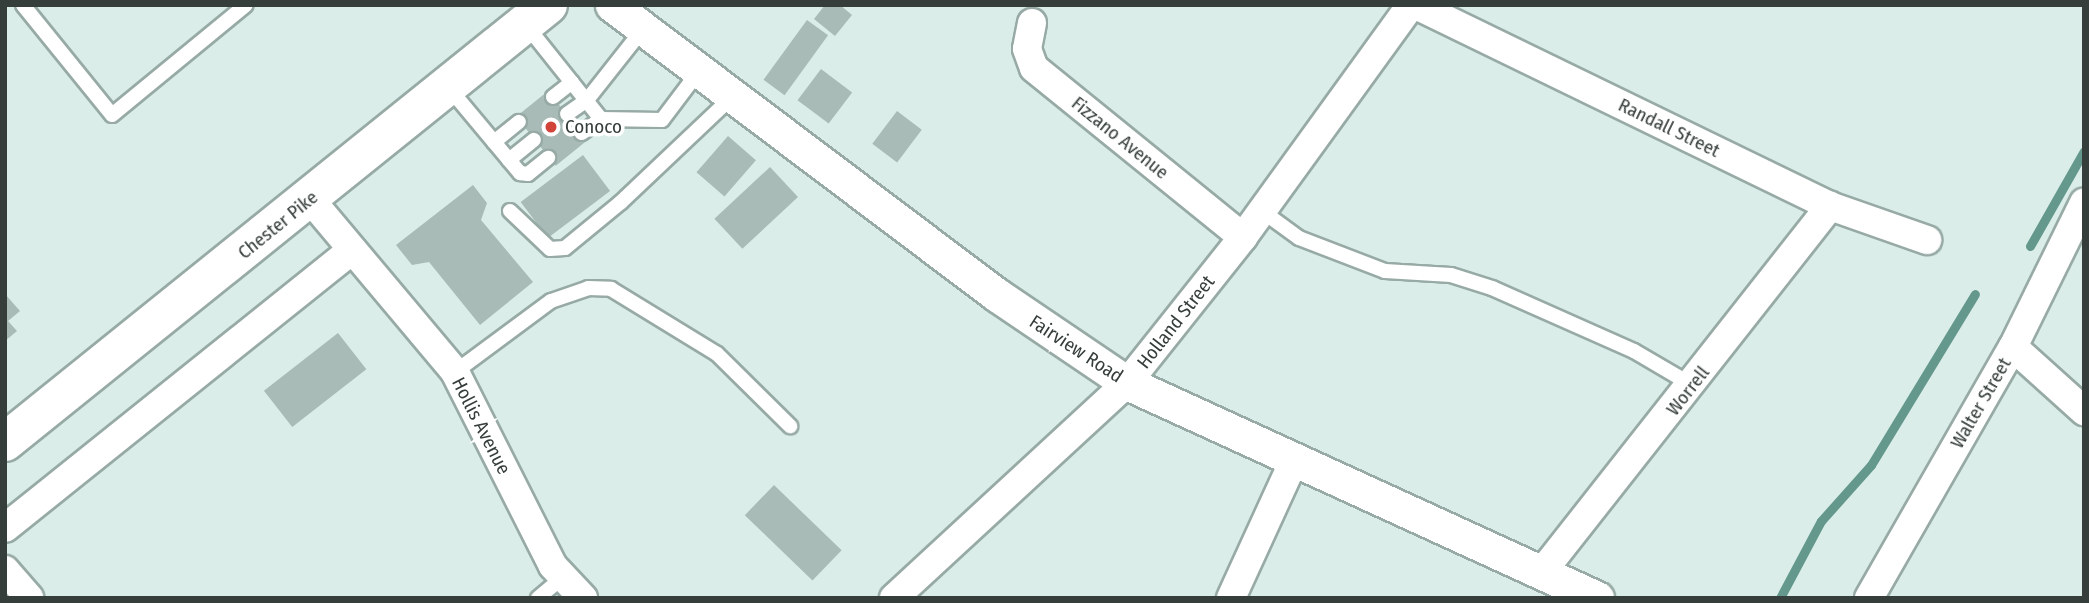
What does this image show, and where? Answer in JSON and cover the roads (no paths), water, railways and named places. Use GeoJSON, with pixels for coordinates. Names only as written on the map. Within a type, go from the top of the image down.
{"type":"FeatureCollection","features":[{"type":"Feature","properties":{"kind":"main road","name":"Chester Pike"},"geometry":{"type":"LineString","coordinates":[[5,442],[310,200],[537,15]]}},
{"type":"Feature","properties":{"kind":"street","name":"Fairview Road"},"geometry":{"type":"LineString","coordinates":[[612,5],[997,295],[1127,383],[1597,598]]}},
{"type":"Feature","properties":{"kind":"street","name":"Randall Street"},"geometry":{"type":"LineString","coordinates":[[1414,5],[1830,206],[1927,240]]}},
{"type":"Feature","properties":{"kind":"street","name":"Holland Street"},"geometry":{"type":"LineString","coordinates":[[894,598],[1127,383],[1243,237],[1414,5]]}},
{"type":"Feature","properties":{"kind":"street","name":"Fizzano Avenue"},"geometry":{"type":"LineString","coordinates":[[1032,23],[1027,49],[1034,68],[1243,237]]}},
{"type":"Feature","properties":{"kind":"street","name":"Hollis Avenue"},"geometry":{"type":"LineString","coordinates":[[310,200],[454,372],[553,566],[583,598]]}},
{"type":"Feature","properties":{"kind":"street","name":"Walter Street"},"geometry":{"type":"LineString","coordinates":[[1869,598],[2013,347],[2084,203]]}},
{"type":"Feature","properties":{"kind":"street","name":"Worrell"},"geometry":{"type":"LineString","coordinates":[[1542,572],[1693,386],[1830,206]]}},
{"type":"Feature","properties":{"kind":"street"},"geometry":{"type":"LineString","coordinates":[[5,528],[352,250]]}},
{"type":"Feature","properties":{"kind":"street"},"geometry":{"type":"LineString","coordinates":[[2013,347],[2084,411]]}},
{"type":"Feature","properties":{"kind":"street"},"geometry":{"type":"LineString","coordinates":[[1231,598],[1295,458]]}},
{"type":"Feature","properties":{"kind":"street"},"geometry":{"type":"LineString","coordinates":[[5,569],[29,598]]}},
{"type":"Feature","properties":{"kind":"lane"},"geometry":{"type":"LineString","coordinates":[[23,5],[112,115],[246,5]]}},
{"type":"Feature","properties":{"kind":"lane"},"geometry":{"type":"LineString","coordinates":[[537,15],[572,82],[601,119]]}},
{"type":"Feature","properties":{"kind":"lane"},"geometry":{"type":"LineString","coordinates":[[567,114],[587,100],[643,29]]}},
{"type":"Feature","properties":{"kind":"lane"},"geometry":{"type":"LineString","coordinates":[[582,133],[601,119],[662,120],[699,71]]}},
{"type":"Feature","properties":{"kind":"lane"},"geometry":{"type":"LineString","coordinates":[[553,97],[572,82]]}},
{"type":"Feature","properties":{"kind":"lane"},"geometry":{"type":"LineString","coordinates":[[448,87],[520,173],[528,174],[548,158]]}},
{"type":"Feature","properties":{"kind":"lane"},"geometry":{"type":"LineString","coordinates":[[510,211],[550,249],[565,248],[621,202],[733,96]]}},
{"type":"Feature","properties":{"kind":"lane"},"geometry":{"type":"LineString","coordinates":[[494,142],[519,122]]}},
{"type":"Feature","properties":{"kind":"lane"},"geometry":{"type":"LineString","coordinates":[[509,160],[534,140]]}},
{"type":"Feature","properties":{"kind":"lane"},"geometry":{"type":"LineString","coordinates":[[1262,211],[1299,238],[1385,271],[1451,275],[1492,288],[1634,351],[1693,386]]}},
{"type":"Feature","properties":{"kind":"lane"},"geometry":{"type":"LineString","coordinates":[[454,372],[551,301],[588,288],[611,289],[717,354],[763,394],[790,426]]}},
{"type":"Feature","properties":{"kind":"lane"},"geometry":{"type":"LineString","coordinates":[[538,598],[564,577]]}},
{"type":"Feature","properties":{"kind":"waterway"},"geometry":{"type":"LineString","coordinates":[[2030,246],[2084,151]]}},
{"type":"Feature","properties":{"kind":"waterway"},"geometry":{"type":"LineString","coordinates":[[1780,598],[1821,521],[1871,465],[1975,294]]}},
{"type":"Feature","properties":{"kind":"place","name":"Conoco"},"geometry":{"type":"Point","coordinates":[551,127]}}]}
